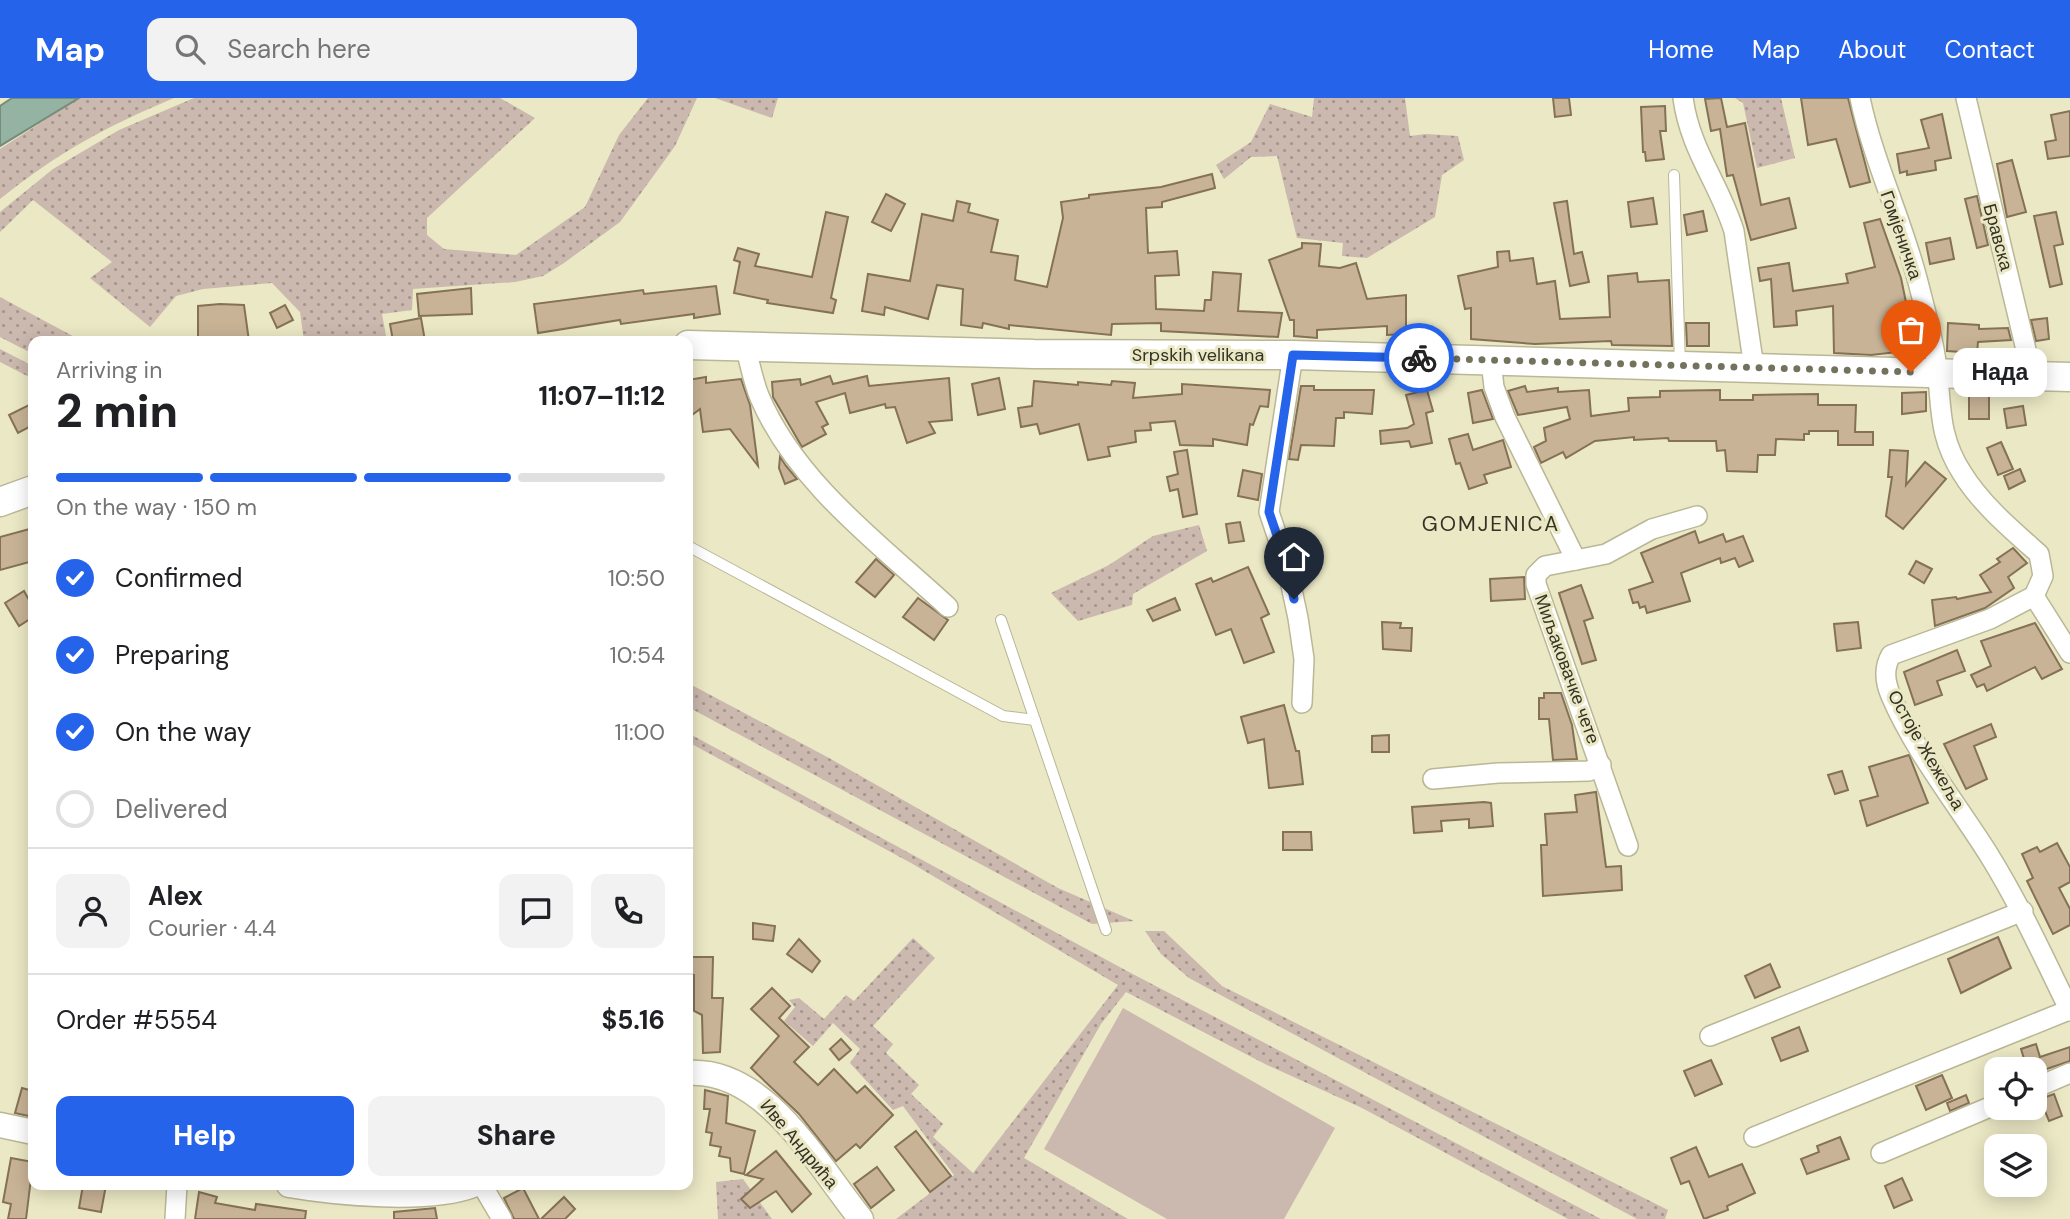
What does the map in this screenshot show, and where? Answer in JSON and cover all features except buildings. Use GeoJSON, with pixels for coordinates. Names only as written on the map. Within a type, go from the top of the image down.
{"type":"FeatureCollection","features":[{"type":"Feature","properties":{"kind":"main road","name":"Srpskih velikana"},"geometry":{"type":"LineString","coordinates":[[693,345],[1034,354],[1293,355],[2070,377]]}},
{"type":"Feature","properties":{"kind":"main road"},"geometry":{"type":"LineString","coordinates":[[0,502],[28,492]]}},
{"type":"Feature","properties":{"kind":"street"},"geometry":{"type":"LineString","coordinates":[[1683,98],[1693,144],[1727,209],[1734,231],[1754,368]]}},
{"type":"Feature","properties":{"kind":"street","name":"Гомјеничка"},"geometry":{"type":"LineString","coordinates":[[1860,98],[1869,140],[1917,278],[1936,373]]}},
{"type":"Feature","properties":{"kind":"street","name":"Бравска"},"geometry":{"type":"LineString","coordinates":[[1966,98],[2032,375]]}},
{"type":"Feature","properties":{"kind":"street"},"geometry":{"type":"LineString","coordinates":[[745,346],[759,397],[788,448],[837,504],[948,607]]}},
{"type":"Feature","properties":{"kind":"street"},"geometry":{"type":"LineString","coordinates":[[1293,355],[1269,512],[1286,562],[1298,618],[1304,659],[1301,703]]}},
{"type":"Feature","properties":{"kind":"street"},"geometry":{"type":"LineString","coordinates":[[1491,361],[1494,387],[1505,416],[1576,560]]}},
{"type":"Feature","properties":{"kind":"street"},"geometry":{"type":"LineString","coordinates":[[1936,373],[1940,423],[1961,472],[1981,499],[2039,554],[2043,576],[2034,596],[2070,653]]}},
{"type":"Feature","properties":{"kind":"street","name":"Миљаковачке чете"},"geometry":{"type":"LineString","coordinates":[[1628,846],[1535,579],[1545,566],[1606,554],[1652,529],[1697,516]]}},
{"type":"Feature","properties":{"kind":"street","name":"Остоје Жежеља"},"geometry":{"type":"LineString","coordinates":[[1754,1137],[2070,1011],[2023,911],[1922,750],[1892,697],[1885,671],[1891,655],[1990,619],[2034,596]]}},
{"type":"Feature","properties":{"kind":"street","name":"Миљаковачке чете"},"geometry":{"type":"LineString","coordinates":[[1433,779],[1498,773],[1590,771],[1601,765]]}},
{"type":"Feature","properties":{"kind":"street"},"geometry":{"type":"LineString","coordinates":[[1710,1036],[2023,911]]}},
{"type":"Feature","properties":{"kind":"street"},"geometry":{"type":"LineString","coordinates":[[2047,1082],[2070,1073]]}},
{"type":"Feature","properties":{"kind":"street","name":"Иве Андрића"},"geometry":{"type":"LineString","coordinates":[[693,1074],[727,1077],[755,1092],[789,1128],[861,1219]]}},
{"type":"Feature","properties":{"kind":"street"},"geometry":{"type":"LineString","coordinates":[[1881,1153],[1984,1109]]}},
{"type":"Feature","properties":{"kind":"street"},"geometry":{"type":"LineString","coordinates":[[0,1125],[28,1131]]}},
{"type":"Feature","properties":{"kind":"street"},"geometry":{"type":"LineString","coordinates":[[175,1219],[177,1190]]}},
{"type":"Feature","properties":{"kind":"street"},"geometry":{"type":"LineString","coordinates":[[351,1190],[400,1194],[455,1190]]}},
{"type":"Feature","properties":{"kind":"street"},"geometry":{"type":"LineString","coordinates":[[485,1190],[502,1219]]}},
{"type":"Feature","properties":{"kind":"lane"},"geometry":{"type":"LineString","coordinates":[[1674,175],[1681,366]]}},
{"type":"Feature","properties":{"kind":"lane"},"geometry":{"type":"LineString","coordinates":[[693,549],[1003,716],[1035,720]]}},
{"type":"Feature","properties":{"kind":"lane"},"geometry":{"type":"LineString","coordinates":[[1001,620],[1106,930]]}},
{"type":"Feature","properties":{"kind":"shaded area"},"geometry":{"type":"Polygon","coordinates":[[[12,98],[79,98],[0,146],[0,106],[12,98]]]}},
{"type":"Feature","properties":{"kind":"shaded area"},"geometry":{"type":"Polygon","coordinates":[[[79,98],[174,98],[83,142],[42,167],[0,199],[0,149],[79,98]]]}},
{"type":"Feature","properties":{"kind":"shaded area"},"geometry":{"type":"Polygon","coordinates":[[[194,98],[500,98],[535,118],[427,218],[427,235],[444,249],[516,255],[585,207],[619,135],[648,98],[697,98],[675,146],[620,222],[543,276],[515,282],[413,289],[412,310],[382,314],[386,336],[303,336],[300,312],[272,283],[203,289],[176,296],[150,327],[90,278],[112,262],[33,200],[0,232],[0,212],[53,169],[119,130],[194,98]]]}},
{"type":"Feature","properties":{"kind":"shaded area"},"geometry":{"type":"Polygon","coordinates":[[[715,98],[778,98],[772,118],[715,98]]]}},
{"type":"Feature","properties":{"kind":"shaded area"},"geometry":{"type":"Polygon","coordinates":[[[1314,98],[1405,98],[1410,136],[1458,136],[1464,160],[1442,175],[1435,217],[1367,258],[1342,256],[1343,243],[1297,238],[1277,156],[1251,157],[1224,179],[1216,165],[1251,142],[1270,104],[1312,117],[1314,98]]]}},
{"type":"Feature","properties":{"kind":"shaded area"},"geometry":{"type":"Polygon","coordinates":[[[1735,98],[1781,98],[1795,158],[1757,168],[1743,103],[1735,98]]]}},
{"type":"Feature","properties":{"kind":"shaded area"},"geometry":{"type":"Polygon","coordinates":[[[0,297],[73,336],[28,336],[28,351],[0,337],[0,297]]]}},
{"type":"Feature","properties":{"kind":"shaded area"},"geometry":{"type":"Polygon","coordinates":[[[0,349],[28,363],[28,376],[0,362],[0,349]]]}},
{"type":"Feature","properties":{"kind":"shaded area"},"geometry":{"type":"Polygon","coordinates":[[[1199,525],[1207,551],[1133,594],[1132,605],[1078,621],[1051,593],[1109,565],[1153,536],[1199,525]]]}},
{"type":"Feature","properties":{"kind":"shaded area"},"geometry":{"type":"Polygon","coordinates":[[[693,686],[829,758],[1058,888],[1134,921],[1092,924],[693,710],[693,686]]]}},
{"type":"Feature","properties":{"kind":"shaded area"},"geometry":{"type":"Polygon","coordinates":[[[693,736],[1127,971],[1601,1219],[1568,1219],[1362,1108],[1267,1065],[1126,992],[1101,1024],[1024,1158],[1128,1219],[896,1219],[954,1175],[903,1106],[893,1110],[850,1063],[860,1049],[833,1023],[813,1046],[784,1021],[795,1007],[789,1000],[799,998],[824,1019],[846,995],[854,1001],[913,938],[935,958],[873,1026],[893,1044],[886,1053],[919,1085],[911,1094],[943,1124],[933,1137],[973,1173],[1118,985],[911,863],[693,745],[693,736]]]}},
{"type":"Feature","properties":{"kind":"shaded area"},"geometry":{"type":"Polygon","coordinates":[[[1145,931],[1164,931],[1222,986],[1668,1210],[1665,1219],[1637,1219],[1189,978],[1161,954],[1145,931]]]}},
{"type":"Feature","properties":{"kind":"shaded area"},"geometry":{"type":"Polygon","coordinates":[[[1123,1008],[1335,1128],[1284,1219],[1167,1219],[1044,1149],[1123,1008]]]}},
{"type":"Feature","properties":{"kind":"shaded area"},"geometry":{"type":"Polygon","coordinates":[[[743,1179],[772,1219],[718,1219],[716,1182],[743,1179]]]}},
{"type":"Feature","properties":{"kind":"way so far"},"geometry":{"type":"LineString","coordinates":[[1419,358],[1911,372]]}},
{"type":"Feature","properties":{"kind":"place","name":"Нада"},"geometry":{"type":"Point","coordinates":[1911,372]}},
{"type":"Feature","properties":{"kind":"district","name":"GOMJENICA"},"geometry":{"type":"Point","coordinates":[1491,524]}},
{"type":"Feature","properties":{"kind":"route"},"geometry":{"type":"LineString","coordinates":[[1294,599],[1286,562],[1273,531],[1269,512],[1293,355],[1419,358]]}}]}
